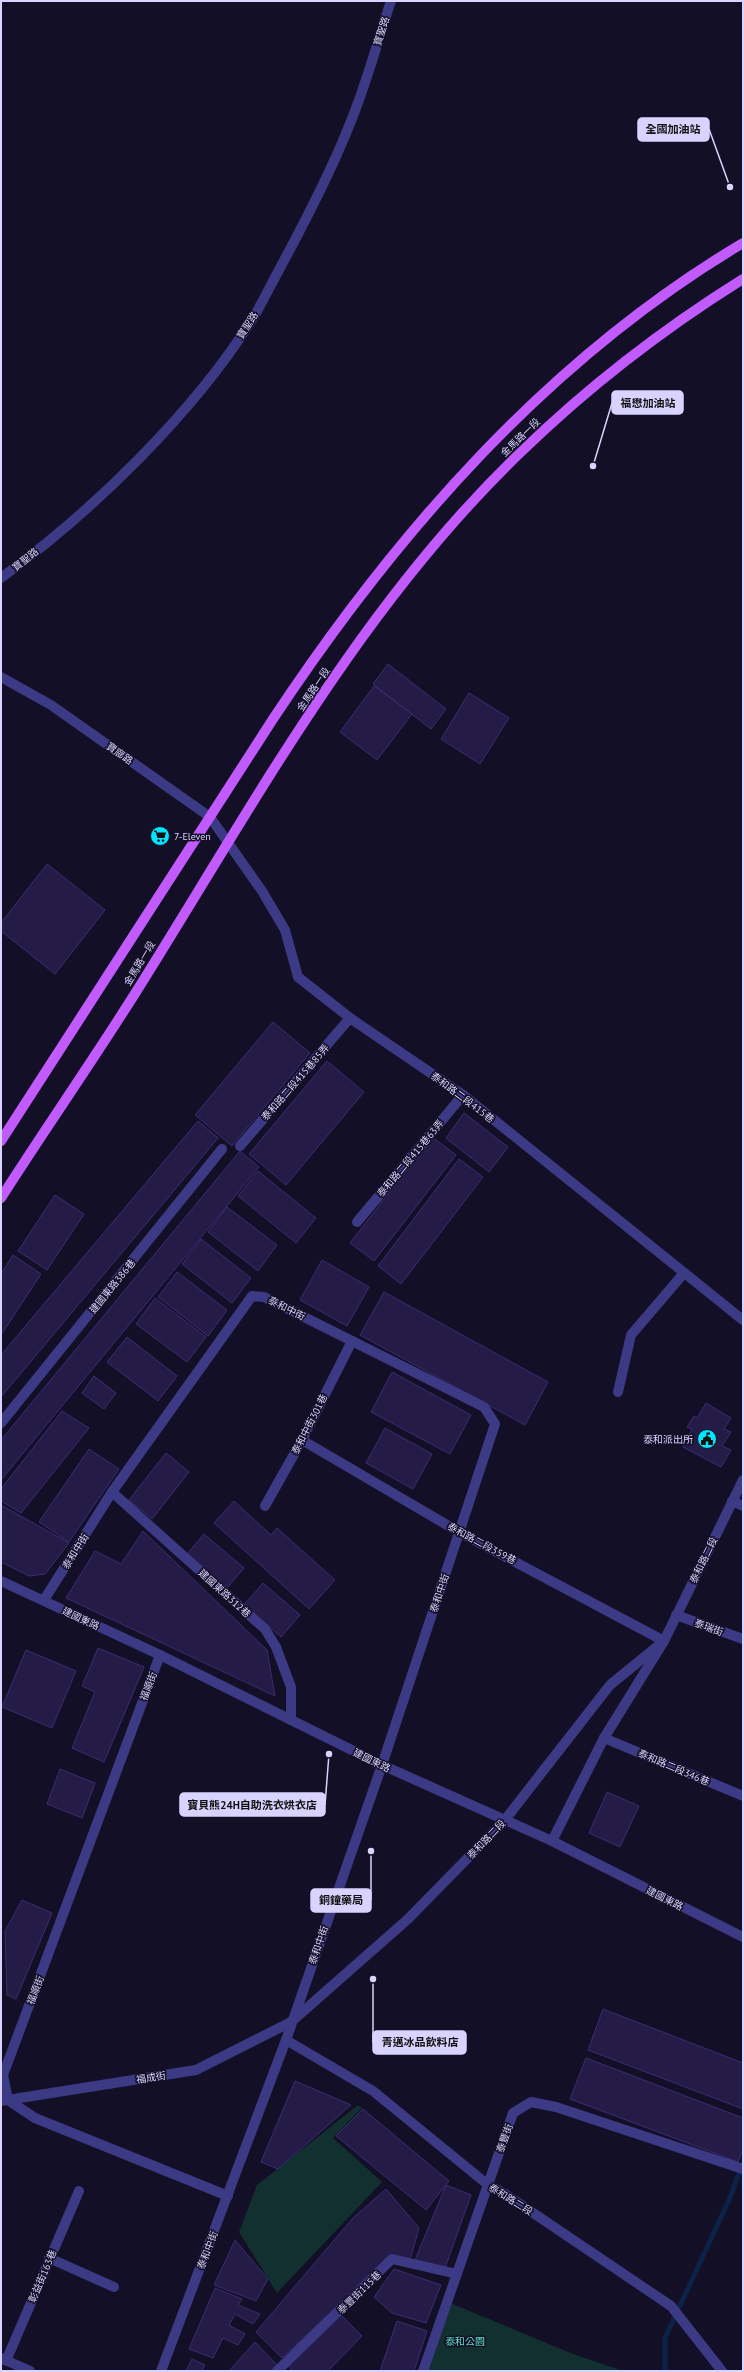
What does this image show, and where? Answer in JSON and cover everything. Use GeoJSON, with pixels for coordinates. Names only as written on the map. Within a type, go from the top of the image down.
{"type":"FeatureCollection","features":[{"type":"Feature","properties":{"kind":"main road","name":"金馬路一段"},"geometry":{"type":"LineString","coordinates":[[1,1141],[310,665],[386,562],[440,498],[489,445],[605,339],[656,300],[743,243]]}},
{"type":"Feature","properties":{"kind":"main road","name":"金馬路一段"},"geometry":{"type":"LineString","coordinates":[[1,1198],[135,994],[227,842],[282,756],[378,617],[469,506],[520,453],[585,393],[636,353],[743,279]]}},
{"type":"Feature","properties":{"kind":"street","name":"寶聖路"},"geometry":{"type":"LineString","coordinates":[[1,578],[54,536],[135,463],[165,431],[221,363],[250,321],[331,168],[359,100],[391,1]]}},
{"type":"Feature","properties":{"kind":"street","name":"寶廍路"},"geometry":{"type":"LineString","coordinates":[[1,677],[51,705],[210,817],[227,842]]}},
{"type":"Feature","properties":{"kind":"street","name":"泰和路二段415巷"},"geometry":{"type":"LineString","coordinates":[[227,842],[262,891],[285,930],[298,977],[350,1018],[463,1095],[743,1320]]}},
{"type":"Feature","properties":{"kind":"street","name":"泰和路二段415巷85弄"},"geometry":{"type":"LineString","coordinates":[[240,1146],[350,1018]]}},
{"type":"Feature","properties":{"kind":"street","name":"泰和路二段415巷63弄"},"geometry":{"type":"LineString","coordinates":[[357,1222],[463,1095]]}},
{"type":"Feature","properties":{"kind":"street","name":"建國東路386巷"},"geometry":{"type":"LineString","coordinates":[[1,1423],[222,1149]]}},
{"type":"Feature","properties":{"kind":"street"},"geometry":{"type":"LineString","coordinates":[[618,1392],[631,1335],[684,1273]]}},
{"type":"Feature","properties":{"kind":"street","name":"泰和中街"},"geometry":{"type":"LineString","coordinates":[[44,1600],[112,1492],[252,1296],[264,1297],[484,1407],[495,1424],[382,1765],[291,2022],[286,2040],[161,2371]]}},
{"type":"Feature","properties":{"kind":"street","name":"泰和中街301巷"},"geometry":{"type":"LineString","coordinates":[[265,1506],[302,1440],[352,1341]]}},
{"type":"Feature","properties":{"kind":"street","name":"泰和路二段359巷"},"geometry":{"type":"LineString","coordinates":[[302,1440],[459,1532],[664,1640]]}},
{"type":"Feature","properties":{"kind":"street","name":"泰和路二段"},"geometry":{"type":"LineString","coordinates":[[552,1841],[604,1738],[664,1640],[743,1480]]}},
{"type":"Feature","properties":{"kind":"street","name":"建國東路312巷"},"geometry":{"type":"LineString","coordinates":[[112,1492],[265,1629],[276,1646],[291,1687],[291,1720]]}},
{"type":"Feature","properties":{"kind":"street"},"geometry":{"type":"LineString","coordinates":[[732,1501],[743,1506]]}},
{"type":"Feature","properties":{"kind":"street","name":"建國東路"},"geometry":{"type":"LineString","coordinates":[[1,1581],[160,1655],[382,1765],[504,1821],[552,1841],[743,1937]]}},
{"type":"Feature","properties":{"kind":"street","name":"泰瑞街"},"geometry":{"type":"LineString","coordinates":[[676,1615],[743,1639]]}},
{"type":"Feature","properties":{"kind":"street","name":"泰和路二段"},"geometry":{"type":"LineString","coordinates":[[291,2022],[408,1919],[504,1821],[610,1685],[664,1640]]}},
{"type":"Feature","properties":{"kind":"street","name":"福順街"},"geometry":{"type":"LineString","coordinates":[[4,2100],[3,2075],[160,1655]]}},
{"type":"Feature","properties":{"kind":"street","name":"泰和路二段346巷"},"geometry":{"type":"LineString","coordinates":[[604,1738],[743,1796]]}},
{"type":"Feature","properties":{"kind":"street","name":"福成街"},"geometry":{"type":"LineString","coordinates":[[4,2100],[196,2070],[291,2022]]}},
{"type":"Feature","properties":{"kind":"street","name":"泰和路二段"},"geometry":{"type":"LineString","coordinates":[[286,2040],[373,2090],[487,2184],[505,2194],[672,2308],[687,2323],[722,2371]]}},
{"type":"Feature","properties":{"kind":"street"},"geometry":{"type":"LineString","coordinates":[[4,2100],[35,2118],[228,2196]]}},
{"type":"Feature","properties":{"kind":"street","name":"泰豐街"},"geometry":{"type":"LineString","coordinates":[[423,2371],[513,2113],[530,2102],[556,2107],[739,2168]]}},
{"type":"Feature","properties":{"kind":"street","name":"彰益街163巷"},"geometry":{"type":"LineString","coordinates":[[3,2360],[79,2191]]}},
{"type":"Feature","properties":{"kind":"street"},"geometry":{"type":"LineString","coordinates":[[49,2258],[114,2287]]}},
{"type":"Feature","properties":{"kind":"street","name":"泰豐街115巷"},"geometry":{"type":"LineString","coordinates":[[277,2371],[392,2259],[457,2274]]}},
{"type":"Feature","properties":{"kind":"street"},"geometry":{"type":"LineString","coordinates":[[3,2360],[30,2371]]}},
{"type":"Feature","properties":{"kind":"green space"},"geometry":{"type":"Polygon","coordinates":[[[358,2105],[362,2108],[333,2138],[382,2182],[277,2293],[239,2232],[257,2185],[358,2105]]]}},
{"type":"Feature","properties":{"kind":"green space","name":"泰和公園"},"geometry":{"type":"Polygon","coordinates":[[[448,2302],[573,2354],[623,2371],[423,2371],[448,2302]]]}},
{"type":"Feature","properties":{"kind":"building"},"geometry":{"type":"Polygon","coordinates":[[[388,664],[446,709],[431,729],[373,684],[388,664]]]}},
{"type":"Feature","properties":{"kind":"building"},"geometry":{"type":"Polygon","coordinates":[[[374,686],[412,714],[377,760],[340,732],[374,686]]]}},
{"type":"Feature","properties":{"kind":"building"},"geometry":{"type":"Polygon","coordinates":[[[469,693],[509,718],[480,764],[441,739],[469,693]]]}},
{"type":"Feature","properties":{"kind":"building"},"geometry":{"type":"Polygon","coordinates":[[[47,864],[105,910],[55,974],[1,931],[1,923],[47,864]]]}},
{"type":"Feature","properties":{"kind":"building"},"geometry":{"type":"Polygon","coordinates":[[[273,1022],[310,1053],[232,1146],[195,1115],[273,1022]]]}},
{"type":"Feature","properties":{"kind":"building"},"geometry":{"type":"Polygon","coordinates":[[[327,1061],[364,1092],[286,1185],[249,1154],[327,1061]]]}},
{"type":"Feature","properties":{"kind":"building"},"geometry":{"type":"Polygon","coordinates":[[[464,1113],[508,1147],[489,1172],[446,1138],[464,1113]]]}},
{"type":"Feature","properties":{"kind":"building"},"geometry":{"type":"Polygon","coordinates":[[[198,1121],[218,1138],[1,1397],[1,1355],[198,1121]]]}},
{"type":"Feature","properties":{"kind":"building"},"geometry":{"type":"Polygon","coordinates":[[[432,1137],[456,1155],[374,1261],[350,1243],[432,1137]]]}},
{"type":"Feature","properties":{"kind":"building"},"geometry":{"type":"Polygon","coordinates":[[[240,1151],[259,1167],[1,1480],[1,1440],[240,1151]]]}},
{"type":"Feature","properties":{"kind":"building"},"geometry":{"type":"Polygon","coordinates":[[[459,1159],[483,1177],[401,1284],[378,1266],[459,1159]]]}},
{"type":"Feature","properties":{"kind":"building"},"geometry":{"type":"Polygon","coordinates":[[[258,1171],[316,1218],[296,1243],[238,1196],[258,1171]]]}},
{"type":"Feature","properties":{"kind":"building"},"geometry":{"type":"Polygon","coordinates":[[[55,1195],[84,1214],[47,1270],[18,1251],[55,1195]]]}},
{"type":"Feature","properties":{"kind":"building"},"geometry":{"type":"Polygon","coordinates":[[[227,1207],[277,1245],[258,1271],[208,1232],[227,1207]]]}},
{"type":"Feature","properties":{"kind":"building"},"geometry":{"type":"Polygon","coordinates":[[[201,1239],[251,1278],[232,1303],[182,1264],[201,1239]]]}},
{"type":"Feature","properties":{"kind":"building"},"geometry":{"type":"Polygon","coordinates":[[[13,1255],[41,1274],[1,1335],[1,1274],[13,1255]]]}},
{"type":"Feature","properties":{"kind":"building"},"geometry":{"type":"Polygon","coordinates":[[[322,1260],[369,1287],[347,1326],[300,1300],[322,1260]]]}},
{"type":"Feature","properties":{"kind":"building"},"geometry":{"type":"Polygon","coordinates":[[[177,1272],[227,1310],[208,1336],[158,1297],[177,1272]]]}},
{"type":"Feature","properties":{"kind":"building"},"geometry":{"type":"Polygon","coordinates":[[[384,1292],[548,1382],[525,1425],[360,1335],[384,1292]]]}},
{"type":"Feature","properties":{"kind":"building"},"geometry":{"type":"Polygon","coordinates":[[[155,1298],[206,1337],[187,1362],[136,1324],[155,1298]]]}},
{"type":"Feature","properties":{"kind":"building"},"geometry":{"type":"Polygon","coordinates":[[[127,1337],[177,1376],[158,1401],[107,1362],[127,1337]]]}},
{"type":"Feature","properties":{"kind":"building"},"geometry":{"type":"Polygon","coordinates":[[[392,1372],[471,1415],[450,1454],[371,1412],[392,1372]]]}},
{"type":"Feature","properties":{"kind":"building"},"geometry":{"type":"Polygon","coordinates":[[[94,1376],[116,1393],[104,1409],[82,1393],[94,1376]]]}},
{"type":"Feature","properties":{"kind":"building","name":"泰和派出所"},"geometry":{"type":"Polygon","coordinates":[[[706,1403],[731,1418],[724,1429],[731,1432],[722,1446],[731,1450],[721,1467],[683,1447],[692,1429],[687,1427],[694,1416],[697,1418],[706,1403]]]}},
{"type":"Feature","properties":{"kind":"building"},"geometry":{"type":"Polygon","coordinates":[[[62,1411],[89,1428],[21,1513],[1,1501],[1,1489],[62,1411]]]}},
{"type":"Feature","properties":{"kind":"building"},"geometry":{"type":"Polygon","coordinates":[[[385,1428],[432,1454],[413,1489],[366,1463],[385,1428]]]}},
{"type":"Feature","properties":{"kind":"building"},"geometry":{"type":"Polygon","coordinates":[[[89,1449],[119,1469],[69,1542],[39,1522],[89,1449]]]}},
{"type":"Feature","properties":{"kind":"building"},"geometry":{"type":"Polygon","coordinates":[[[166,1453],[189,1472],[152,1519],[129,1500],[166,1453]]]}},
{"type":"Feature","properties":{"kind":"building"},"geometry":{"type":"Polygon","coordinates":[[[234,1501],[271,1535],[277,1528],[335,1580],[309,1609],[214,1523],[234,1501]]]}},
{"type":"Feature","properties":{"kind":"building"},"geometry":{"type":"Polygon","coordinates":[[[1,1505],[69,1543],[45,1574],[29,1576],[1,1562],[1,1505]]]}},
{"type":"Feature","properties":{"kind":"building"},"geometry":{"type":"Polygon","coordinates":[[[143,1531],[267,1650],[275,1696],[66,1598],[95,1551],[121,1564],[143,1531]]]}},
{"type":"Feature","properties":{"kind":"building"},"geometry":{"type":"Polygon","coordinates":[[[204,1534],[244,1568],[227,1588],[187,1554],[204,1534]]]}},
{"type":"Feature","properties":{"kind":"building"},"geometry":{"type":"Polygon","coordinates":[[[263,1583],[300,1615],[281,1637],[244,1605],[263,1583]]]}},
{"type":"Feature","properties":{"kind":"building"},"geometry":{"type":"Polygon","coordinates":[[[98,1648],[144,1667],[104,1762],[72,1748],[95,1692],[82,1686],[98,1648]]]}},
{"type":"Feature","properties":{"kind":"building"},"geometry":{"type":"Polygon","coordinates":[[[26,1650],[76,1671],[52,1728],[2,1707],[26,1650]]]}},
{"type":"Feature","properties":{"kind":"building"},"geometry":{"type":"Polygon","coordinates":[[[60,1769],[95,1783],[82,1818],[47,1804],[60,1769]]]}},
{"type":"Feature","properties":{"kind":"building"},"geometry":{"type":"Polygon","coordinates":[[[607,1792],[639,1806],[620,1847],[589,1833],[607,1792]]]}},
{"type":"Feature","properties":{"kind":"building"},"geometry":{"type":"Polygon","coordinates":[[[22,1900],[52,1913],[16,1999],[7,1995],[5,1931],[22,1900]]]}},
{"type":"Feature","properties":{"kind":"building"},"geometry":{"type":"Polygon","coordinates":[[[603,2009],[743,2063],[743,2109],[588,2050],[603,2009]]]}},
{"type":"Feature","properties":{"kind":"building"},"geometry":{"type":"Polygon","coordinates":[[[586,2058],[743,2118],[743,2149],[738,2162],[570,2099],[586,2058]]]}},
{"type":"Feature","properties":{"kind":"building"},"geometry":{"type":"Polygon","coordinates":[[[295,2081],[351,2105],[278,2169],[261,2162],[295,2081]]]}},
{"type":"Feature","properties":{"kind":"building"},"geometry":{"type":"Polygon","coordinates":[[[363,2109],[449,2181],[426,2210],[336,2136],[363,2109]]]}},
{"type":"Feature","properties":{"kind":"building"},"geometry":{"type":"Polygon","coordinates":[[[446,2185],[471,2195],[445,2268],[415,2260],[446,2185]]]}},
{"type":"Feature","properties":{"kind":"building"},"geometry":{"type":"Polygon","coordinates":[[[386,2189],[419,2228],[410,2260],[390,2257],[282,2358],[256,2332],[353,2218],[386,2189]]]}},
{"type":"Feature","properties":{"kind":"building"},"geometry":{"type":"Polygon","coordinates":[[[235,2240],[268,2279],[256,2301],[214,2285],[235,2240]]]}},
{"type":"Feature","properties":{"kind":"building"},"geometry":{"type":"Polygon","coordinates":[[[394,2269],[441,2285],[426,2323],[392,2313],[374,2297],[394,2269]]]}},
{"type":"Feature","properties":{"kind":"building"},"geometry":{"type":"Polygon","coordinates":[[[215,2288],[242,2299],[238,2305],[260,2314],[253,2324],[235,2314],[229,2325],[245,2334],[238,2345],[223,2338],[213,2358],[189,2349],[215,2288]]]}},
{"type":"Feature","properties":{"kind":"building"},"geometry":{"type":"Polygon","coordinates":[[[338,2312],[362,2336],[328,2371],[293,2371],[287,2365],[338,2312]]]}},
{"type":"Feature","properties":{"kind":"building"},"geometry":{"type":"Polygon","coordinates":[[[397,2321],[427,2331],[414,2371],[380,2371],[397,2321]]]}},
{"type":"Feature","properties":{"kind":"building"},"geometry":{"type":"Polygon","coordinates":[[[255,2342],[278,2366],[273,2371],[229,2371],[255,2342]]]}},
{"type":"Feature","properties":{"kind":"building"},"geometry":{"type":"Polygon","coordinates":[[[192,2359],[205,2365],[202,2370],[206,2371],[186,2371],[192,2359]]]}},
{"type":"Feature","properties":{"kind":"waterway"},"geometry":{"type":"LineString","coordinates":[[665,2371],[665,2338],[729,2200],[743,2163]]}},
{"type":"Feature","properties":{"kind":"place","name":"全國加油站"},"geometry":{"type":"Point","coordinates":[730,187]}},
{"type":"Feature","properties":{"kind":"place","name":"福懋加油站"},"geometry":{"type":"Point","coordinates":[593,466]}},
{"type":"Feature","properties":{"kind":"place","name":"7-Eleven"},"geometry":{"type":"Point","coordinates":[160,836]}},
{"type":"Feature","properties":{"kind":"place","name":"泰和派出所"},"geometry":{"type":"Point","coordinates":[707,1439]}},
{"type":"Feature","properties":{"kind":"place","name":"寶貝熊24H自助洗衣烘衣店"},"geometry":{"type":"Point","coordinates":[329,1754]}},
{"type":"Feature","properties":{"kind":"place","name":"銅鐘藥局"},"geometry":{"type":"Point","coordinates":[371,1851]}},
{"type":"Feature","properties":{"kind":"place","name":"青邁冰品飲料店"},"geometry":{"type":"Point","coordinates":[373,1979]}}]}
